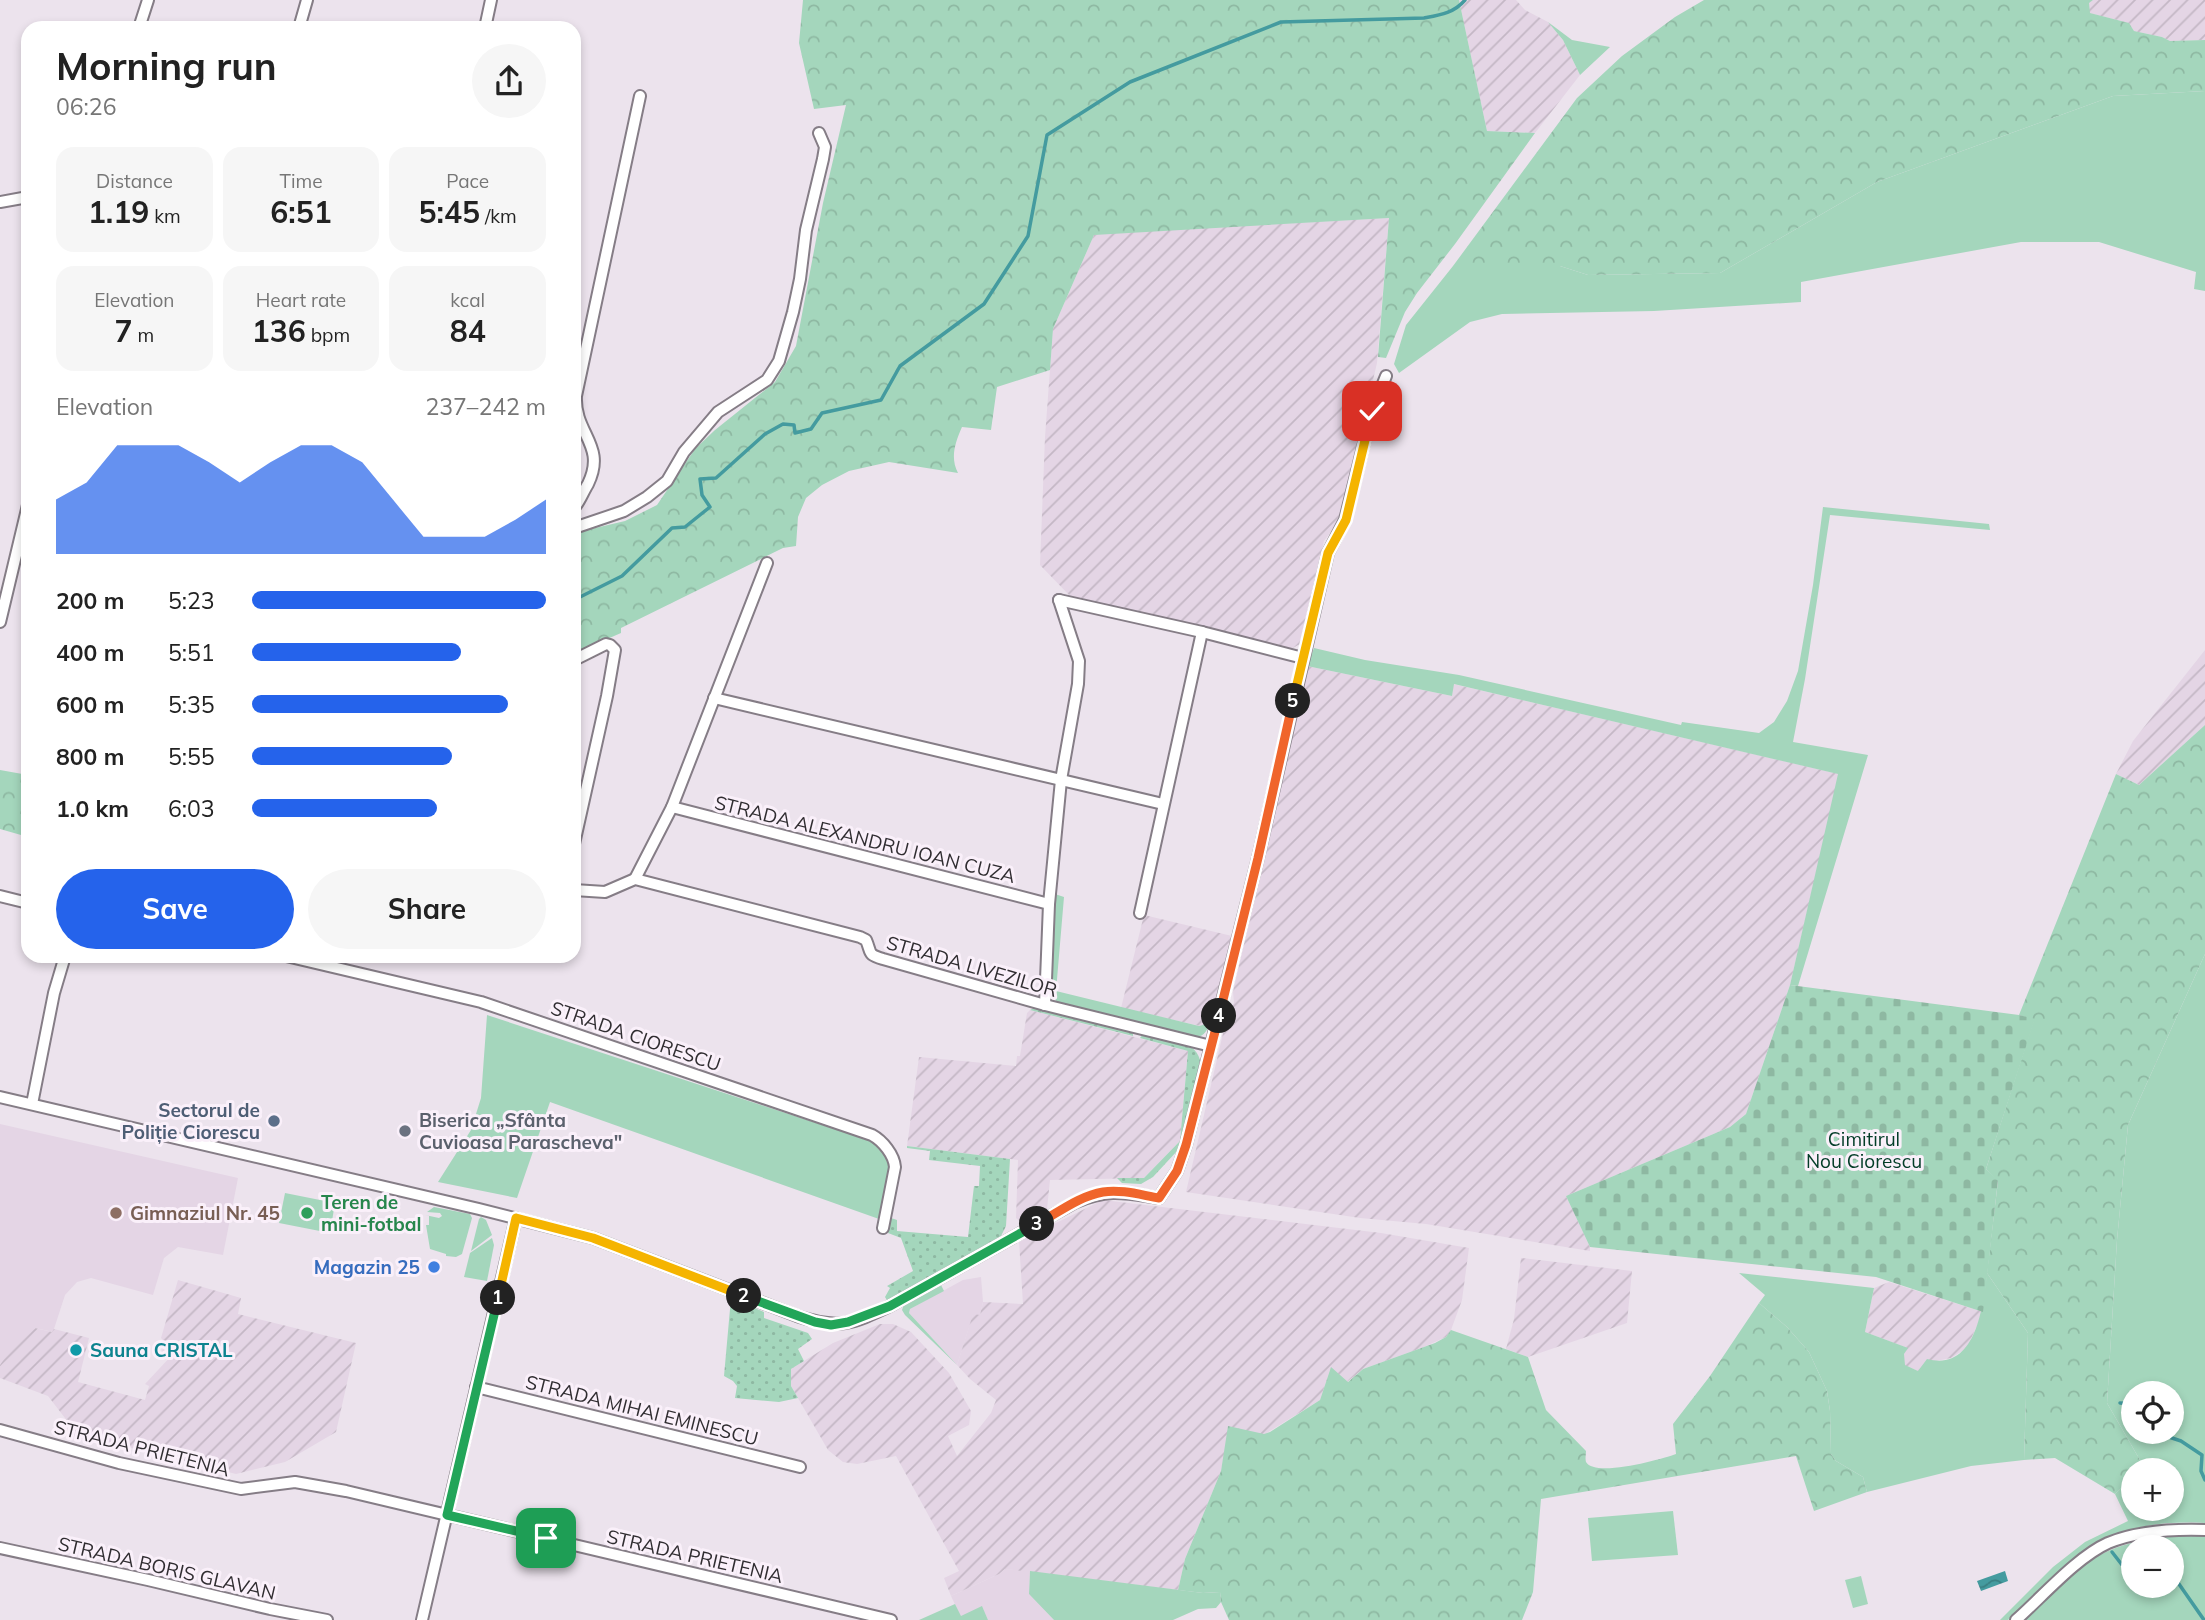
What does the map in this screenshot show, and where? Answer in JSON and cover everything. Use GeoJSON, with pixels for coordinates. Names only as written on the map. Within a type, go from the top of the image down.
{"type":"FeatureCollection","features":[{"type":"Feature","properties":{"kind":"street"},"geometry":{"type":"LineString","coordinates":[[141,21],[148,0]]}},
{"type":"Feature","properties":{"kind":"street"},"geometry":{"type":"LineString","coordinates":[[301,21],[307,0]]}},
{"type":"Feature","properties":{"kind":"street"},"geometry":{"type":"LineString","coordinates":[[486,21],[491,0]]}},
{"type":"Feature","properties":{"kind":"street"},"geometry":{"type":"LineString","coordinates":[[581,373],[640,96]]}},
{"type":"Feature","properties":{"kind":"street"},"geometry":{"type":"LineString","coordinates":[[581,525],[624,510],[667,481],[684,452],[718,412],[767,380],[779,361],[793,312],[806,230],[823,159],[825,147],[820,133]]}},
{"type":"Feature","properties":{"kind":"street"},"geometry":{"type":"LineString","coordinates":[[0,202],[21,198]]}},
{"type":"Feature","properties":{"kind":"street"},"geometry":{"type":"LineString","coordinates":[[0,1097],[593,1238],[815,1322],[831,1325],[848,1322],[890,1306],[1092,1195],[1112,1192],[1159,1198],[1177,1171],[1186,1145],[1258,858],[1328,553],[1346,520],[1372,411],[1386,376]]}},
{"type":"Feature","properties":{"kind":"street"},"geometry":{"type":"LineString","coordinates":[[581,425],[594,450],[595,464],[594,472],[581,495]]}},
{"type":"Feature","properties":{"kind":"street"},"geometry":{"type":"LineString","coordinates":[[0,622],[21,534]]}},
{"type":"Feature","properties":{"kind":"street"},"geometry":{"type":"LineString","coordinates":[[581,890],[605,892],[635,879],[672,807],[767,563]]}},
{"type":"Feature","properties":{"kind":"street"},"geometry":{"type":"LineString","coordinates":[[1045,1005],[1049,904],[1060,780],[1078,684],[1079,661],[1059,600],[1303,658]]}},
{"type":"Feature","properties":{"kind":"street"},"geometry":{"type":"LineString","coordinates":[[1140,913],[1202,632]]}},
{"type":"Feature","properties":{"kind":"street"},"geometry":{"type":"LineString","coordinates":[[581,656],[606,644],[613,647],[615,656],[581,813]]}},
{"type":"Feature","properties":{"kind":"street"},"geometry":{"type":"LineString","coordinates":[[714,698],[1163,804]]}},
{"type":"Feature","properties":{"kind":"street","name":"STRADA ALEXANDRU IOAN CUZA"},"geometry":{"type":"LineString","coordinates":[[672,807],[1049,904]]}},
{"type":"Feature","properties":{"kind":"street","name":"STRADA LIVEZILOR"},"geometry":{"type":"LineString","coordinates":[[635,879],[860,937],[866,940],[872,956],[1045,1005],[1211,1046]]}},
{"type":"Feature","properties":{"kind":"street"},"geometry":{"type":"LineString","coordinates":[[0,896],[21,900]]}},
{"type":"Feature","properties":{"kind":"street"},"geometry":{"type":"LineString","coordinates":[[32,1104],[54,993],[63,963]]}},
{"type":"Feature","properties":{"kind":"street","name":"STRADA CIORESCU"},"geometry":{"type":"LineString","coordinates":[[316,963],[481,1002],[872,1135],[879,1139],[894,1159],[895,1167],[883,1228]]}},
{"type":"Feature","properties":{"kind":"street"},"geometry":{"type":"LineString","coordinates":[[422,1620],[516,1218]]}},
{"type":"Feature","properties":{"kind":"street","name":"STRADA MIHAI EMINESCU"},"geometry":{"type":"LineString","coordinates":[[476,1387],[800,1467]]}},
{"type":"Feature","properties":{"kind":"street","name":"STRADA PRIETENIA"},"geometry":{"type":"LineString","coordinates":[[0,1430],[119,1463],[241,1489],[285,1483],[309,1484],[891,1620]]}},
{"type":"Feature","properties":{"kind":"street"},"geometry":{"type":"LineString","coordinates":[[2016,1620],[2081,1561],[2109,1543],[2132,1536],[2205,1530]]}},
{"type":"Feature","properties":{"kind":"street","name":"STRADA BORIS GLAVAN"},"geometry":{"type":"LineString","coordinates":[[0,1548],[327,1620]]}},
{"type":"Feature","properties":{"kind":"shaded area"},"geometry":{"type":"Polygon","coordinates":[[[1459,0],[1516,0],[1525,10],[1548,22],[1563,40],[1580,75],[1535,133],[1487,131],[1459,0]]]}},
{"type":"Feature","properties":{"kind":"shaded area"},"geometry":{"type":"Polygon","coordinates":[[[2093,0],[2205,0],[2205,40],[2170,41],[2134,31],[2129,23],[2089,13],[2088,3],[2093,0]]]}},
{"type":"Feature","properties":{"kind":"shaded area"},"geometry":{"type":"Polygon","coordinates":[[[1389,218],[1377,363],[1340,520],[1324,541],[1300,644],[1291,649],[1071,597],[1040,565],[1045,437],[1053,329],[1094,235],[1389,218]]]}},
{"type":"Feature","properties":{"kind":"shaded area"},"geometry":{"type":"Polygon","coordinates":[[[2205,650],[2205,725],[2139,785],[2116,774],[2133,741],[2205,650]]]}},
{"type":"Feature","properties":{"kind":"shaded area"},"geometry":{"type":"Polygon","coordinates":[[[1307,666],[1452,696],[1453,684],[1839,774],[1790,985],[1746,1114],[1730,1127],[1566,1196],[1590,1251],[1426,1224],[1360,1218],[1186,1192],[1228,1012],[1234,1003],[1233,992],[1307,666]]]}},
{"type":"Feature","properties":{"kind":"shaded area"},"geometry":{"type":"Polygon","coordinates":[[[1144,915],[1232,936],[1210,1023],[1200,1026],[1121,1008],[1144,915]]]}},
{"type":"Feature","properties":{"kind":"shaded area"},"geometry":{"type":"Polygon","coordinates":[[[1030,1010],[1188,1051],[1180,1141],[1144,1178],[1050,1180],[1047,1209],[1022,1223],[1016,1218],[1018,1160],[907,1146],[919,1057],[1016,1066],[1027,1013],[1030,1010]]]}},
{"type":"Feature","properties":{"kind":"shaded area","name":"Gimnaziul Nr. 45"},"geometry":{"type":"Polygon","coordinates":[[[0,1124],[238,1178],[223,1255],[178,1247],[164,1258],[153,1295],[91,1278],[77,1282],[65,1295],[53,1332],[35,1328],[0,1365],[0,1124]]]}},
{"type":"Feature","properties":{"kind":"shaded area"},"geometry":{"type":"Polygon","coordinates":[[[1103,1200],[1381,1233],[1469,1248],[1462,1300],[1446,1337],[1363,1369],[1347,1382],[1330,1370],[1320,1400],[1223,1460],[1185,1559],[1178,1590],[1005,1569],[951,1596],[944,1578],[959,1571],[896,1456],[857,1464],[843,1462],[828,1450],[791,1386],[791,1369],[833,1343],[880,1324],[893,1324],[911,1332],[949,1373],[971,1411],[969,1425],[948,1436],[957,1456],[991,1413],[996,1400],[957,1365],[973,1314],[980,1315],[983,1302],[1023,1304],[1019,1241],[1103,1200]]]}},
{"type":"Feature","properties":{"kind":"shaded area"},"geometry":{"type":"Polygon","coordinates":[[[1521,1258],[1632,1271],[1627,1323],[1528,1357],[1506,1349],[1514,1319],[1521,1258]]]}},
{"type":"Feature","properties":{"kind":"shaded area"},"geometry":{"type":"Polygon","coordinates":[[[981,1277],[983,1302],[980,1315],[973,1315],[957,1365],[909,1313],[910,1309],[963,1280],[981,1277]]]}},
{"type":"Feature","properties":{"kind":"shaded area"},"geometry":{"type":"Polygon","coordinates":[[[178,1280],[241,1298],[238,1314],[356,1343],[336,1432],[285,1462],[236,1474],[124,1446],[70,1437],[74,1424],[68,1422],[48,1396],[0,1378],[0,1365],[20,1336],[35,1328],[52,1332],[54,1329],[89,1338],[78,1382],[145,1400],[149,1386],[145,1384],[172,1355],[162,1352],[165,1342],[161,1338],[178,1280]]]}},
{"type":"Feature","properties":{"kind":"shaded area"},"geometry":{"type":"Polygon","coordinates":[[[1889,1282],[1983,1312],[1967,1348],[1951,1358],[1936,1361],[1918,1371],[1904,1365],[1907,1348],[1865,1332],[1874,1288],[1889,1282]]]}},
{"type":"Feature","properties":{"kind":"shaded area"},"geometry":{"type":"Polygon","coordinates":[[[1005,1569],[1030,1571],[1029,1594],[1054,1620],[988,1620],[982,1607],[961,1617],[951,1596],[1005,1569]]]}},
{"type":"Feature","properties":{"kind":"green space"},"geometry":{"type":"Polygon","coordinates":[[[803,0],[1459,0],[1487,131],[1535,133],[1417,293],[1405,312],[1386,358],[1378,357],[1389,218],[1094,235],[1053,329],[1050,370],[997,387],[991,430],[962,427],[954,450],[958,473],[889,462],[849,471],[822,485],[806,498],[798,517],[796,546],[783,548],[621,628],[621,633],[581,652],[581,531],[625,521],[657,505],[695,449],[775,382],[796,346],[823,203],[846,105],[814,109],[799,43],[803,0]]]}},
{"type":"Feature","properties":{"kind":"green space"},"geometry":{"type":"Polygon","coordinates":[[[1704,0],[2093,0],[2089,3],[2090,13],[2129,23],[2134,31],[2170,41],[2205,40],[2205,91],[2113,96],[1877,182],[1720,273],[1588,275],[1560,266],[1453,266],[1577,98],[1622,56],[1675,17],[1704,0]]]}},
{"type":"Feature","properties":{"kind":"green space"},"geometry":{"type":"Polygon","coordinates":[[[1548,22],[1572,40],[1610,47],[1580,75],[1563,40],[1548,22]]]}},
{"type":"Feature","properties":{"kind":"green space"},"geometry":{"type":"Polygon","coordinates":[[[2205,91],[2205,291],[2194,289],[2196,272],[2099,242],[2021,242],[1801,282],[1801,302],[1654,311],[1502,314],[1470,322],[1399,373],[1394,364],[1406,325],[1453,266],[1560,266],[1588,275],[1720,273],[1877,182],[2113,96],[2205,91]]]}},
{"type":"Feature","properties":{"kind":"green space"},"geometry":{"type":"Polygon","coordinates":[[[1823,507],[1989,524],[1990,530],[1830,515],[1793,742],[1868,755],[1798,986],[1790,985],[1838,774],[1454,684],[1452,696],[1307,666],[1314,648],[1365,660],[1459,675],[1681,725],[1682,722],[1759,733],[1774,722],[1787,701],[1798,671],[1823,507]]]}},
{"type":"Feature","properties":{"kind":"green space"},"geometry":{"type":"Polygon","coordinates":[[[2205,725],[2205,954],[2128,1125],[2117,1240],[2107,1403],[2121,1427],[2121,1444],[2131,1444],[2139,1458],[2121,1458],[2121,1488],[2115,1494],[2055,1458],[2024,1460],[2028,1333],[1987,1273],[1998,1181],[1986,1169],[2034,1020],[2019,1015],[2116,774],[2139,785],[2205,725]]]}},
{"type":"Feature","properties":{"kind":"green space"},"geometry":{"type":"Polygon","coordinates":[[[0,770],[21,774],[21,835],[0,829],[0,770]]]}},
{"type":"Feature","properties":{"kind":"green space"},"geometry":{"type":"Polygon","coordinates":[[[1055,894],[1064,897],[1056,991],[1199,1026],[1210,1023],[1204,1034],[1192,1038],[1059,1005],[1048,985],[1055,894]]]}},
{"type":"Feature","properties":{"kind":"green space"},"geometry":{"type":"Polygon","coordinates":[[[2205,954],[2205,1523],[2171,1523],[2116,1534],[2073,1559],[2008,1620],[2000,1620],[2053,1567],[2085,1542],[2128,1521],[2184,1521],[2184,1458],[2139,1458],[2131,1444],[2184,1444],[2184,1381],[2121,1381],[2121,1427],[2107,1403],[2117,1240],[2128,1125],[2205,954]]]}},
{"type":"Feature","properties":{"kind":"green space","name":"Cimitirul Nou Ciorescu"},"geometry":{"type":"Polygon","coordinates":[[[1790,985],[2035,1019],[1986,1169],[1998,1180],[1983,1312],[1876,1277],[1590,1247],[1566,1196],[1730,1127],[1746,1114],[1790,985]]]}},
{"type":"Feature","properties":{"kind":"green space"},"geometry":{"type":"Polygon","coordinates":[[[1036,1007],[1133,1031],[1133,1036],[1030,1010],[1036,1007]]]}},
{"type":"Feature","properties":{"kind":"green space"},"geometry":{"type":"Polygon","coordinates":[[[487,1015],[877,1143],[891,1160],[879,1219],[550,1102],[517,1198],[438,1182],[471,1130],[481,1098],[487,1015]]]}},
{"type":"Feature","properties":{"kind":"green space"},"geometry":{"type":"Polygon","coordinates":[[[1143,1034],[1184,1043],[1197,1053],[1200,1060],[1186,1136],[1178,1150],[1153,1177],[1141,1184],[1122,1183],[1117,1178],[1144,1178],[1180,1141],[1188,1051],[1140,1038],[1143,1034]]]}},
{"type":"Feature","properties":{"kind":"green space"},"geometry":{"type":"Polygon","coordinates":[[[907,1146],[1010,1159],[1006,1226],[1001,1236],[888,1302],[885,1297],[890,1288],[887,1286],[913,1271],[901,1238],[888,1233],[891,1218],[897,1220],[897,1231],[968,1237],[974,1186],[979,1186],[980,1166],[929,1160],[930,1151],[907,1146]]]}},
{"type":"Feature","properties":{"kind":"green space","name":"Teren de mini-fotbal"},"geometry":{"type":"Polygon","coordinates":[[[285,1193],[335,1203],[330,1233],[279,1223],[285,1193]]]}},
{"type":"Feature","properties":{"kind":"green space"},"geometry":{"type":"Polygon","coordinates":[[[434,1207],[470,1214],[472,1218],[462,1254],[456,1257],[446,1256],[430,1249],[426,1225],[429,1225],[429,1216],[425,1215],[439,1218],[442,1216],[440,1213],[427,1212],[434,1207]]]}},
{"type":"Feature","properties":{"kind":"green space"},"geometry":{"type":"Polygon","coordinates":[[[481,1217],[486,1220],[492,1235],[471,1251],[479,1219],[481,1217]]]}},
{"type":"Feature","properties":{"kind":"green space"},"geometry":{"type":"Polygon","coordinates":[[[492,1238],[494,1245],[487,1281],[464,1277],[470,1253],[492,1238]]]}},
{"type":"Feature","properties":{"kind":"green space"},"geometry":{"type":"Polygon","coordinates":[[[1739,1273],[1874,1288],[1865,1332],[1908,1348],[1904,1354],[1905,1365],[1918,1371],[1927,1359],[1943,1360],[1956,1356],[1966,1346],[1979,1319],[1987,1273],[2028,1333],[2024,1460],[1971,1466],[1867,1492],[1863,1477],[1836,1461],[1831,1454],[1827,1391],[1809,1352],[1787,1327],[1759,1303],[1765,1295],[1739,1273]]]}},
{"type":"Feature","properties":{"kind":"green space"},"geometry":{"type":"Polygon","coordinates":[[[940,1283],[944,1291],[910,1309],[909,1313],[957,1365],[902,1310],[904,1304],[940,1283]]]}},
{"type":"Feature","properties":{"kind":"green space"},"geometry":{"type":"Polygon","coordinates":[[[731,1298],[764,1312],[764,1318],[808,1333],[812,1339],[798,1349],[804,1361],[791,1369],[791,1386],[798,1398],[779,1402],[735,1398],[737,1386],[724,1376],[731,1298]]]}},
{"type":"Feature","properties":{"kind":"green space"},"geometry":{"type":"Polygon","coordinates":[[[1759,1303],[1787,1327],[1809,1352],[1827,1391],[1831,1454],[1836,1461],[1863,1477],[1867,1492],[1814,1511],[1796,1456],[1541,1499],[1533,1592],[1522,1620],[1229,1620],[1221,1602],[1220,1592],[1178,1590],[1185,1559],[1221,1471],[1228,1426],[1264,1434],[1270,1432],[1320,1400],[1331,1367],[1348,1382],[1363,1369],[1435,1343],[1446,1337],[1451,1330],[1528,1357],[1546,1410],[1586,1451],[1586,1462],[1602,1468],[1629,1466],[1676,1454],[1673,1424],[1710,1376],[1759,1303]]]}},
{"type":"Feature","properties":{"kind":"green space"},"geometry":{"type":"Polygon","coordinates":[[[2121,1488],[2121,1506],[2115,1494],[2121,1488]]]}},
{"type":"Feature","properties":{"kind":"green space"},"geometry":{"type":"Polygon","coordinates":[[[1673,1511],[1678,1555],[1592,1561],[1588,1518],[1673,1511]]]}},
{"type":"Feature","properties":{"kind":"green space"},"geometry":{"type":"Polygon","coordinates":[[[2184,1536],[2205,1536],[2205,1620],[2024,1620],[2067,1578],[2104,1553],[2121,1546],[2121,1598],[2184,1598],[2184,1536]]]}},
{"type":"Feature","properties":{"kind":"green space"},"geometry":{"type":"Polygon","coordinates":[[[1030,1571],[1203,1593],[1220,1592],[1221,1602],[1216,1608],[1198,1609],[1173,1620],[1054,1620],[1029,1594],[1030,1571]]]}},
{"type":"Feature","properties":{"kind":"green space"},"geometry":{"type":"Polygon","coordinates":[[[1861,1576],[1868,1604],[1853,1608],[1845,1580],[1861,1576]]]}},
{"type":"Feature","properties":{"kind":"green space"},"geometry":{"type":"Polygon","coordinates":[[[955,1604],[961,1616],[982,1606],[988,1620],[919,1620],[955,1604]]]}},
{"type":"Feature","properties":{"kind":"water"},"geometry":{"type":"Polygon","coordinates":[[[2005,1571],[2008,1581],[1981,1591],[1977,1581],[2005,1571]]]}},
{"type":"Feature","properties":{"kind":"waterway"},"geometry":{"type":"LineString","coordinates":[[581,596],[622,576],[672,528],[685,527],[710,507],[702,495],[700,479],[716,478],[765,434],[783,424],[794,425],[795,433],[811,429],[822,413],[881,400],[900,366],[984,304],[1028,236],[1047,135],[1130,82],[1281,22],[1424,18],[1451,11],[1465,0]]}},
{"type":"Feature","properties":{"kind":"waterway"},"geometry":{"type":"LineString","coordinates":[[2184,1443],[2202,1455],[2201,1471],[2205,1480]]}},
{"type":"Feature","properties":{"kind":"waterway"},"geometry":{"type":"LineString","coordinates":[[2112,1552],[2121,1564]]}},
{"type":"Feature","properties":{"kind":"waterway"},"geometry":{"type":"LineString","coordinates":[[2184,1591],[2204,1620]]}},
{"type":"Feature","properties":{"kind":"place","name":"Sectorul de Poliție Ciorescu"},"geometry":{"type":"Point","coordinates":[274,1121]}},
{"type":"Feature","properties":{"kind":"place","name":"Biserica „Sfânta Cuvioasa Parascheva\""},"geometry":{"type":"Point","coordinates":[405,1131]}},
{"type":"Feature","properties":{"kind":"place","name":"Gimnaziul Nr. 45"},"geometry":{"type":"Point","coordinates":[116,1213]}},
{"type":"Feature","properties":{"kind":"place","name":"Teren de mini-fotbal"},"geometry":{"type":"Point","coordinates":[307,1213]}},
{"type":"Feature","properties":{"kind":"place","name":"Magazin 25"},"geometry":{"type":"Point","coordinates":[434,1267]}},
{"type":"Feature","properties":{"kind":"place","name":"Sauna CRISTAL"},"geometry":{"type":"Point","coordinates":[76,1350]}},
{"type":"Feature","properties":{"kind":"route"},"geometry":{"type":"LineString","coordinates":[[546,1538],[447,1515],[516,1218],[593,1238],[797,1316],[831,1325],[866,1317],[890,1306],[1092,1195],[1112,1192],[1159,1198],[1171,1182],[1186,1145],[1258,858],[1328,553],[1346,520],[1372,411]]}}]}
